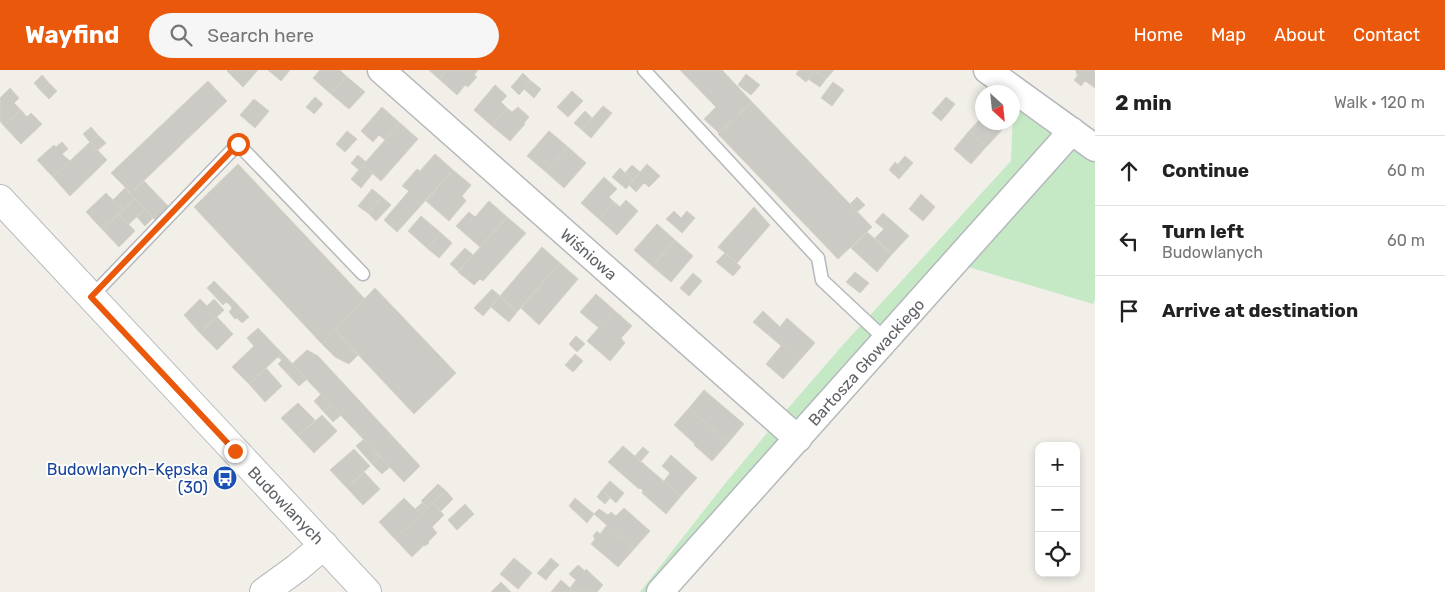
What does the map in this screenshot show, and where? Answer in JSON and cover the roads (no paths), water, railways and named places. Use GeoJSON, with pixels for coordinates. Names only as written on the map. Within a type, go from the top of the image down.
{"type":"FeatureCollection","features":[{"type":"Feature","properties":{"kind":"main road","name":"Budowlanych"},"geometry":{"type":"LineString","coordinates":[[0,199],[367,592]]}},
{"type":"Feature","properties":{"kind":"main road"},"geometry":{"type":"LineString","coordinates":[[264,592],[324,545]]}},
{"type":"Feature","properties":{"kind":"street","name":"Wiśniowa"},"geometry":{"type":"LineString","coordinates":[[381,70],[798,439]]}},
{"type":"Feature","properties":{"kind":"street"},"geometry":{"type":"LineString","coordinates":[[987,70],[1095,148]]}},
{"type":"Feature","properties":{"kind":"street","name":"Bartosza Głowackiego"},"geometry":{"type":"LineString","coordinates":[[660,592],[1072,131]]}},
{"type":"Feature","properties":{"kind":"lane"},"geometry":{"type":"LineString","coordinates":[[644,70],[818,258],[822,280],[886,340]]}},
{"type":"Feature","properties":{"kind":"lane"},"geometry":{"type":"LineString","coordinates":[[91,297],[238,144],[363,274]]}},
{"type":"Feature","properties":{"kind":"place","name":"Budowlanych-Kępska (30)"},"geometry":{"type":"Point","coordinates":[225,478]}}]}
